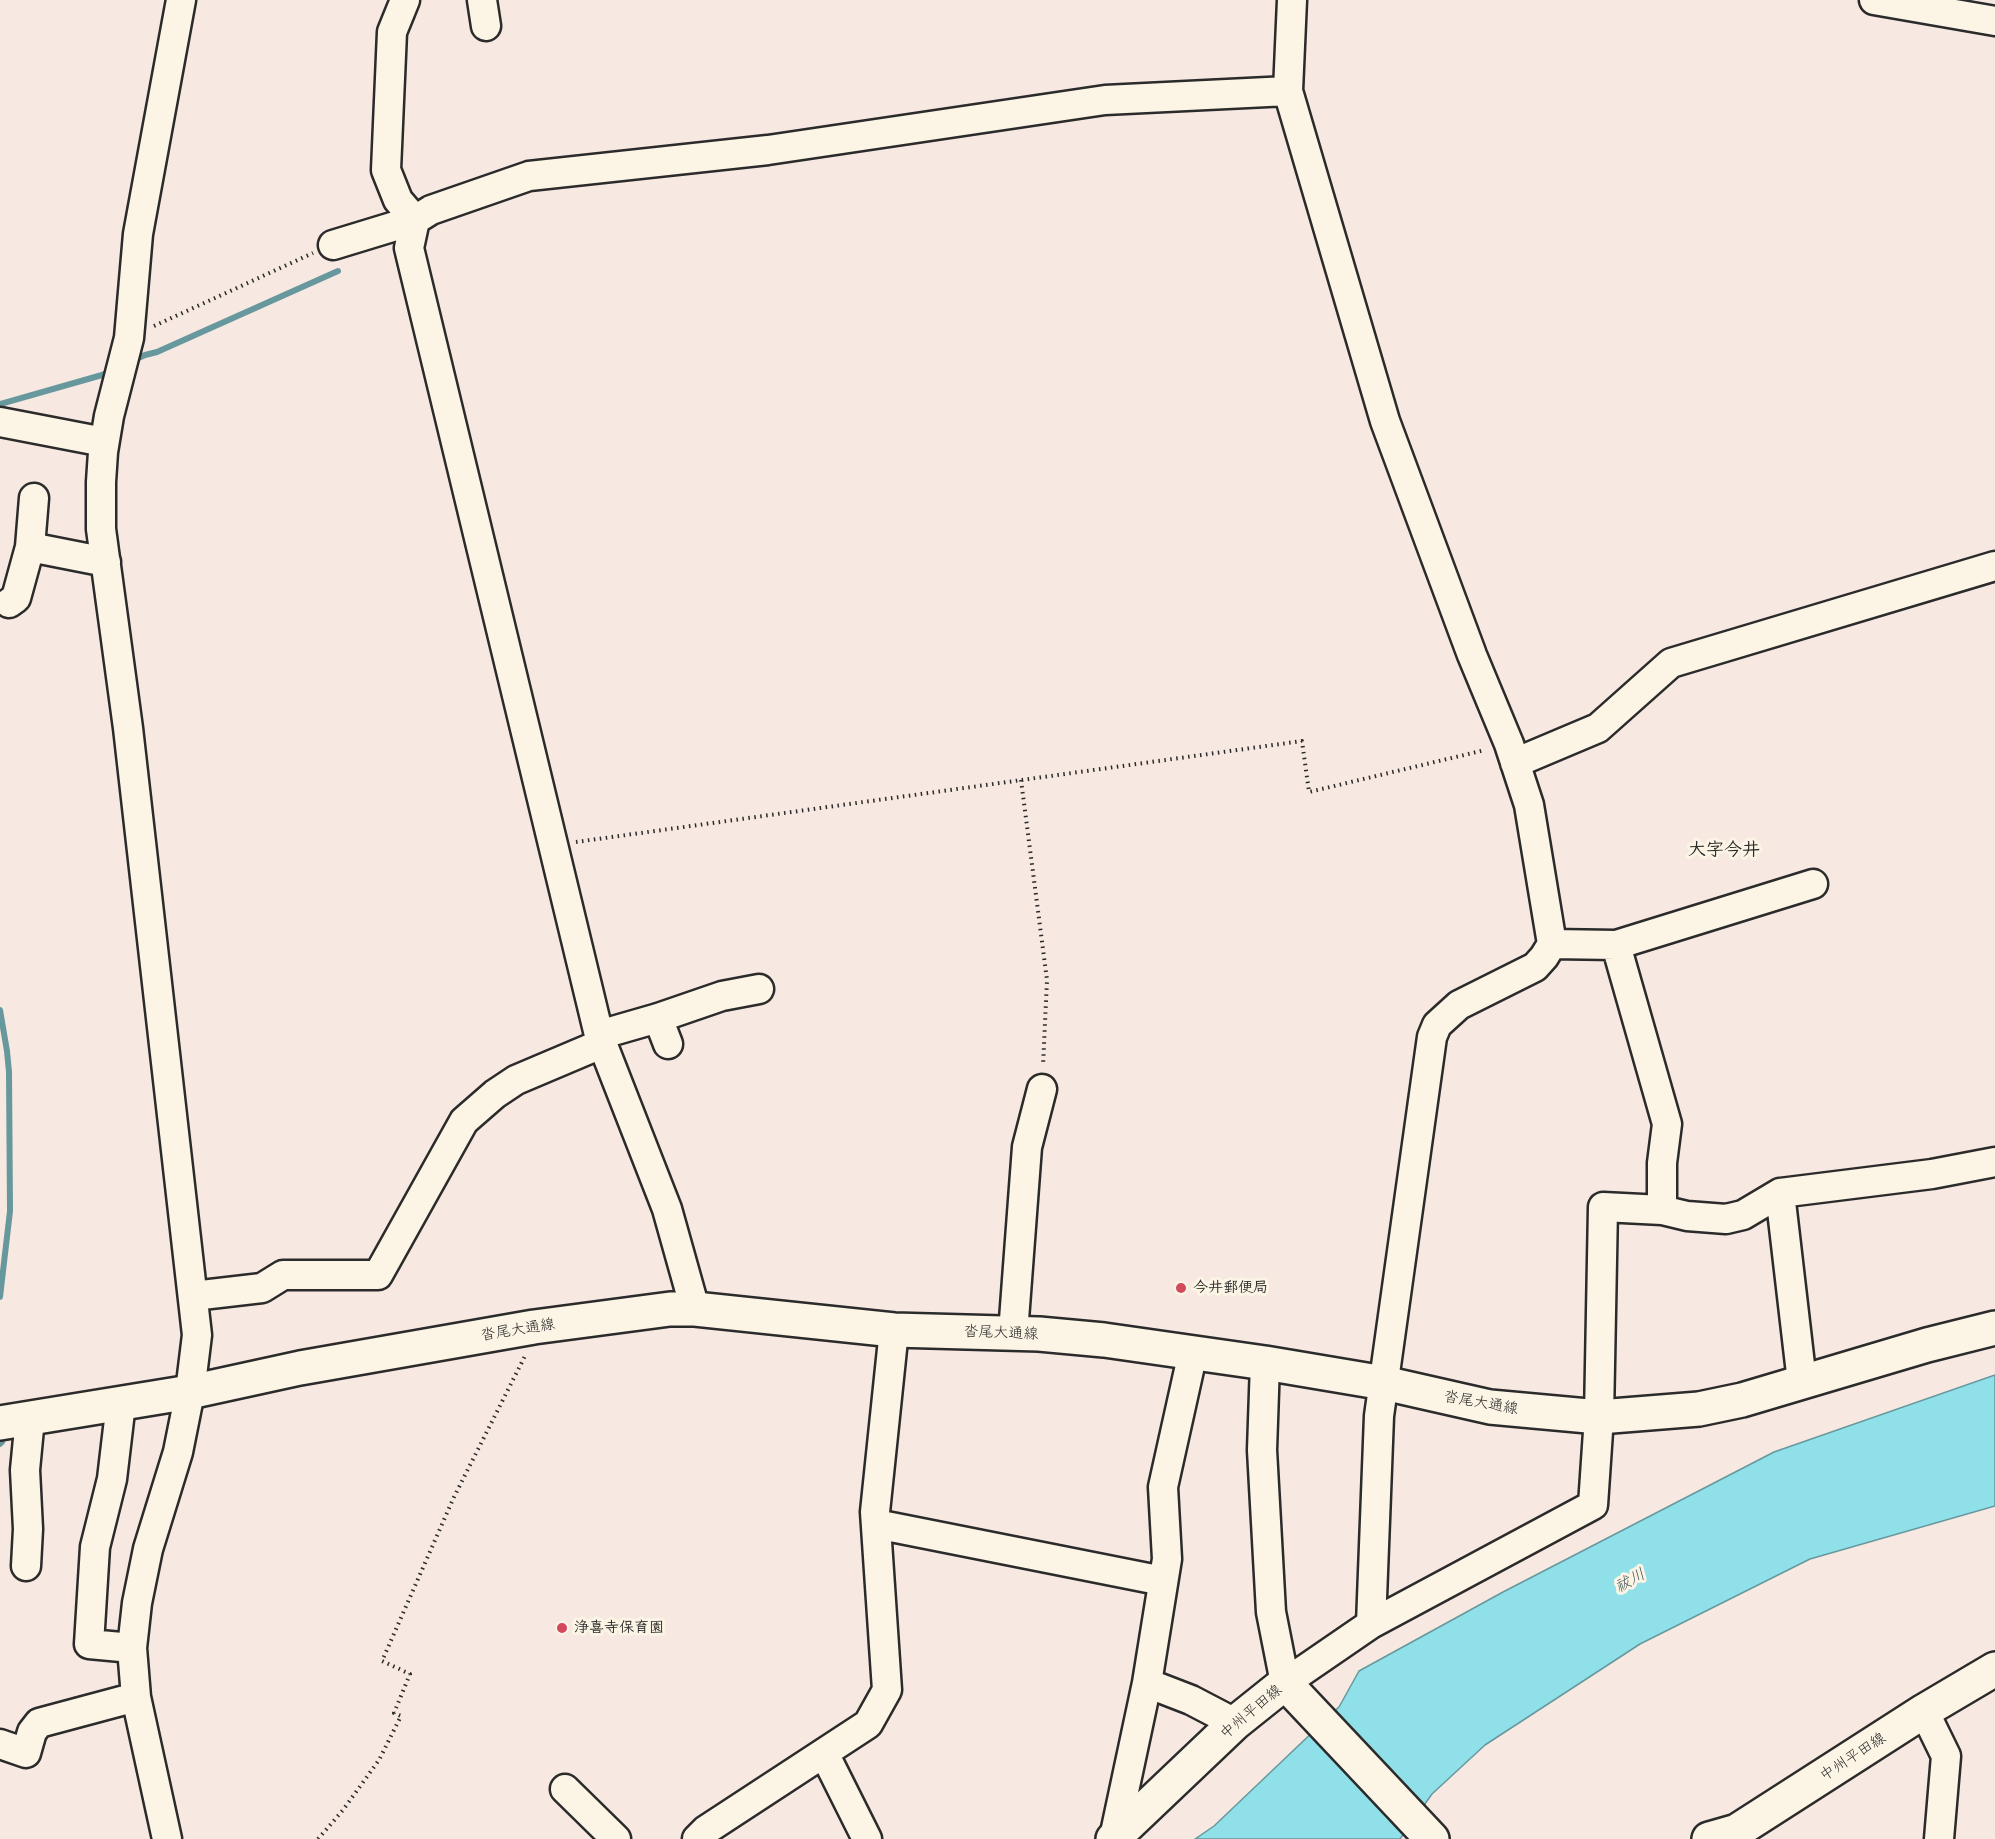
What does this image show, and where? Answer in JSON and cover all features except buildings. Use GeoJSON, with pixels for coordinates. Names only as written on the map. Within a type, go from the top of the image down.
{"type":"FeatureCollection","features":[{"type":"Feature","properties":{"kind":"main road","name":"沓尾大通線"},"geometry":{"type":"LineString","coordinates":[[15,1420],[190,1392],[300,1368],[534,1327],[670,1309],[695,1309],[894,1330],[1104,1340],[1384,1383],[1490,1407],[1599,1417],[1698,1409],[1742,1400],[1927,1345],[1995,1328]]}},
{"type":"Feature","properties":{"kind":"main road","name":"中州平田線"},"geometry":{"type":"LineString","coordinates":[[1708,1839],[1737,1832],[1924,1711],[1995,1669]]}},
{"type":"Feature","properties":{"kind":"main road","name":"中州平田線"},"geometry":{"type":"LineString","coordinates":[[1114,1838],[1235,1723],[1288,1687],[1429,1836]]}},
{"type":"Feature","properties":{"kind":"street"},"geometry":{"type":"LineString","coordinates":[[167,1839],[136,1697],[132,1647],[137,1604],[148,1549],[178,1452],[190,1392],[197,1335],[127,718],[101,530],[101,482],[104,442],[109,416],[129,338],[138,234],[181,0]]}},
{"type":"Feature","properties":{"kind":"street"},"geometry":{"type":"LineString","coordinates":[[405,0],[392,32],[386,170],[398,200],[415,220]]}},
{"type":"Feature","properties":{"kind":"street"},"geometry":{"type":"LineString","coordinates":[[1292,0],[1288,91],[1385,421],[1472,655],[1512,754],[1529,806],[1551,944],[1535,967],[1458,1005],[1437,1025],[1435,1031],[1419,1125],[1379,1416],[1371,1624]]}},
{"type":"Feature","properties":{"kind":"street"},"geometry":{"type":"LineString","coordinates":[[1874,0],[1953,6],[1995,21]]}},
{"type":"Feature","properties":{"kind":"street"},"geometry":{"type":"LineString","coordinates":[[333,245],[415,220],[431,210],[529,176],[768,150],[1105,100],[1288,91]]}},
{"type":"Feature","properties":{"kind":"street"},"geometry":{"type":"LineString","coordinates":[[415,220],[409,248],[555,845],[600,1040],[667,1209],[695,1309]]}},
{"type":"Feature","properties":{"kind":"street"},"geometry":{"type":"LineString","coordinates":[[0,422],[104,442]]}},
{"type":"Feature","properties":{"kind":"street"},"geometry":{"type":"LineString","coordinates":[[9,603],[16,598],[30,546],[34,498]]}},
{"type":"Feature","properties":{"kind":"street"},"geometry":{"type":"LineString","coordinates":[[30,546],[106,562]]}},
{"type":"Feature","properties":{"kind":"street"},"geometry":{"type":"LineString","coordinates":[[1512,754],[1598,728],[1671,663],[1995,566]]}},
{"type":"Feature","properties":{"kind":"street"},"geometry":{"type":"LineString","coordinates":[[1551,944],[1616,945],[1813,884]]}},
{"type":"Feature","properties":{"kind":"street"},"geometry":{"type":"LineString","coordinates":[[1616,945],[1668,1124],[1662,1163],[1662,1210]]}},
{"type":"Feature","properties":{"kind":"street"},"geometry":{"type":"LineString","coordinates":[[193,1296],[262,1288],[283,1275],[378,1275],[464,1121],[495,1094],[516,1080],[600,1040],[663,1031],[722,996],[759,989]]}},
{"type":"Feature","properties":{"kind":"street"},"geometry":{"type":"LineString","coordinates":[[1013,1334],[1027,1147],[1042,1089]]}},
{"type":"Feature","properties":{"kind":"street"},"geometry":{"type":"LineString","coordinates":[[1265,1363],[1262,1450],[1271,1612],[1288,1687],[1371,1624],[1593,1505],[1599,1417],[1603,1207],[1662,1210],[1687,1216],[1726,1219],[1743,1215],[1780,1193],[1932,1174],[1995,1162]]}},
{"type":"Feature","properties":{"kind":"street"},"geometry":{"type":"LineString","coordinates":[[1780,1193],[1802,1382]]}},
{"type":"Feature","properties":{"kind":"street"},"geometry":{"type":"LineString","coordinates":[[697,1839],[706,1830],[868,1724],[887,1690],[875,1512],[894,1330]]}},
{"type":"Feature","properties":{"kind":"street"},"geometry":{"type":"LineString","coordinates":[[1114,1838],[1147,1683],[1167,1559],[1163,1487],[1193,1352]]}},
{"type":"Feature","properties":{"kind":"street"},"geometry":{"type":"LineString","coordinates":[[121,1403],[112,1479],[95,1547],[89,1644],[132,1647]]}},
{"type":"Feature","properties":{"kind":"street"},"geometry":{"type":"LineString","coordinates":[[15,1420],[25,1470],[28,1529],[26,1566]]}},
{"type":"Feature","properties":{"kind":"street"},"geometry":{"type":"LineString","coordinates":[[876,1524],[1163,1581]]}},
{"type":"Feature","properties":{"kind":"street"},"geometry":{"type":"LineString","coordinates":[[1147,1683],[1191,1700],[1235,1723]]}},
{"type":"Feature","properties":{"kind":"street"},"geometry":{"type":"LineString","coordinates":[[0,1744],[26,1753],[32,1732],[39,1723],[136,1697]]}},
{"type":"Feature","properties":{"kind":"street"},"geometry":{"type":"LineString","coordinates":[[1924,1711],[1946,1756],[1939,1839]]}},
{"type":"Feature","properties":{"kind":"street"},"geometry":{"type":"LineString","coordinates":[[824,1752],[867,1839]]}},
{"type":"Feature","properties":{"kind":"street"},"geometry":{"type":"LineString","coordinates":[[565,1789],[616,1839]]}},
{"type":"Feature","properties":{"kind":"path"},"geometry":{"type":"LineString","coordinates":[[129,338],[333,245]]}},
{"type":"Feature","properties":{"kind":"path"},"geometry":{"type":"LineString","coordinates":[[555,845],[1302,741],[1310,792],[1512,754]]}},
{"type":"Feature","properties":{"kind":"path"},"geometry":{"type":"LineString","coordinates":[[1021,780],[1047,980],[1042,1089]]}},
{"type":"Feature","properties":{"kind":"path"},"geometry":{"type":"LineString","coordinates":[[318,1839],[343,1810],[379,1760],[400,1716],[394,1713],[410,1674],[382,1661],[454,1497],[526,1354]]}},
{"type":"Feature","properties":{"kind":"water","name":"祓川"},"geometry":{"type":"Polygon","coordinates":[[[1995,1375],[1995,1506],[1810,1559],[1640,1644],[1485,1745],[1432,1794],[1400,1839],[1195,1839],[1214,1826],[1339,1707],[1359,1671],[1503,1592],[1774,1452],[1995,1375]]]}},
{"type":"Feature","properties":{"kind":"waterway"},"geometry":{"type":"LineString","coordinates":[[132,361],[338,271]]}},
{"type":"Feature","properties":{"kind":"waterway"},"geometry":{"type":"LineString","coordinates":[[0,404],[111,371]]}},
{"type":"Feature","properties":{"kind":"waterway"},"geometry":{"type":"LineString","coordinates":[[0,1010],[9,1072],[10,1211],[0,1297]]}},
{"type":"Feature","properties":{"kind":"place","name":"今井郵便局"},"geometry":{"type":"Point","coordinates":[1181,1288]}},
{"type":"Feature","properties":{"kind":"place","name":"浄喜寺保育園"},"geometry":{"type":"Point","coordinates":[562,1628]}},
{"type":"Feature","properties":{"kind":"district","name":"大字今井"},"geometry":{"type":"Point","coordinates":[1724,850]}}]}
